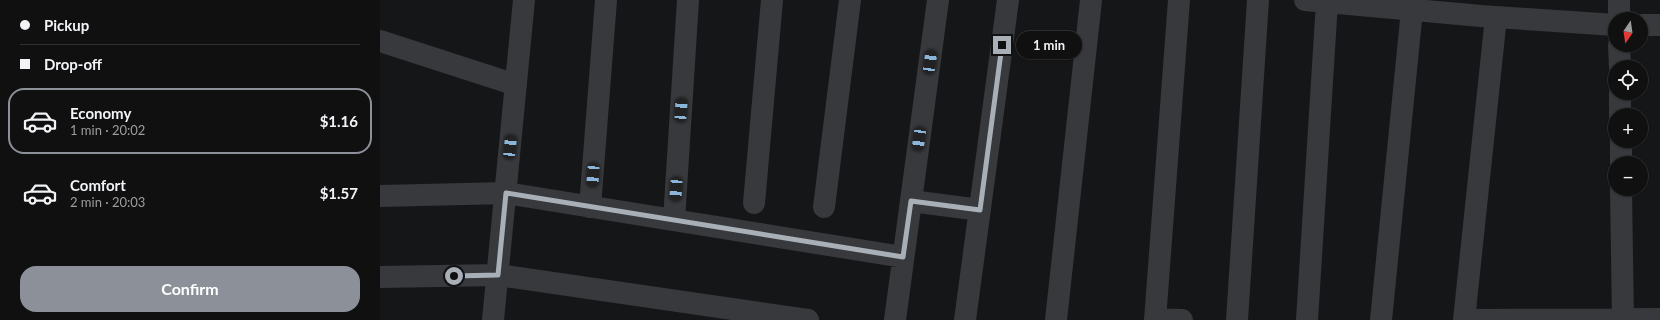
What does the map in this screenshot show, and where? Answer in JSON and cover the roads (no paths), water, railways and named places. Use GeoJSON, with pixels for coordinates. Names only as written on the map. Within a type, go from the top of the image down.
{"type":"FeatureCollection","features":[{"type":"Feature","properties":{"kind":"street"},"geometry":{"type":"LineString","coordinates":[[493,320],[524,0]]}},
{"type":"Feature","properties":{"kind":"street"},"geometry":{"type":"LineString","coordinates":[[590,207],[606,0]]}},
{"type":"Feature","properties":{"kind":"street"},"geometry":{"type":"LineString","coordinates":[[674,220],[688,0]]}},
{"type":"Feature","properties":{"kind":"street"},"geometry":{"type":"LineString","coordinates":[[754,203],[772,0]]}},
{"type":"Feature","properties":{"kind":"street"},"geometry":{"type":"LineString","coordinates":[[824,207],[850,0]]}},
{"type":"Feature","properties":{"kind":"street"},"geometry":{"type":"LineString","coordinates":[[895,320],[938,0]]}},
{"type":"Feature","properties":{"kind":"street"},"geometry":{"type":"LineString","coordinates":[[965,320],[1008,0]]}},
{"type":"Feature","properties":{"kind":"street"},"geometry":{"type":"LineString","coordinates":[[1056,320],[1091,0]]}},
{"type":"Feature","properties":{"kind":"street"},"geometry":{"type":"LineString","coordinates":[[1178,0],[1155,319],[1182,320]]}},
{"type":"Feature","properties":{"kind":"street"},"geometry":{"type":"LineString","coordinates":[[1237,320],[1258,0]]}},
{"type":"Feature","properties":{"kind":"street"},"geometry":{"type":"LineString","coordinates":[[1305,0],[1353,2],[1412,10],[1449,7],[1496,17],[1521,9],[1608,24]]}},
{"type":"Feature","properties":{"kind":"street"},"geometry":{"type":"LineString","coordinates":[[1619,0],[1619,12]]}},
{"type":"Feature","properties":{"kind":"street"},"geometry":{"type":"LineString","coordinates":[[1307,320],[1327,2]]}},
{"type":"Feature","properties":{"kind":"street"},"geometry":{"type":"LineString","coordinates":[[1381,320],[1412,10]]}},
{"type":"Feature","properties":{"kind":"street"},"geometry":{"type":"LineString","coordinates":[[1464,320],[1496,17]]}},
{"type":"Feature","properties":{"kind":"street"},"geometry":{"type":"LineString","coordinates":[[1648,25],[1660,25]]}},
{"type":"Feature","properties":{"kind":"street"},"geometry":{"type":"LineString","coordinates":[[380,41],[516,85]]}},
{"type":"Feature","properties":{"kind":"street"},"geometry":{"type":"LineString","coordinates":[[380,196],[506,193],[903,257]]}},
{"type":"Feature","properties":{"kind":"street"},"geometry":{"type":"LineString","coordinates":[[1621,196],[1623,319]]}},
{"type":"Feature","properties":{"kind":"street"},"geometry":{"type":"LineString","coordinates":[[911,201],[980,210]]}},
{"type":"Feature","properties":{"kind":"street"},"geometry":{"type":"LineString","coordinates":[[380,277],[498,275],[808,320]]}},
{"type":"Feature","properties":{"kind":"street"},"geometry":{"type":"LineString","coordinates":[[1471,320],[1660,319]]}}]}
